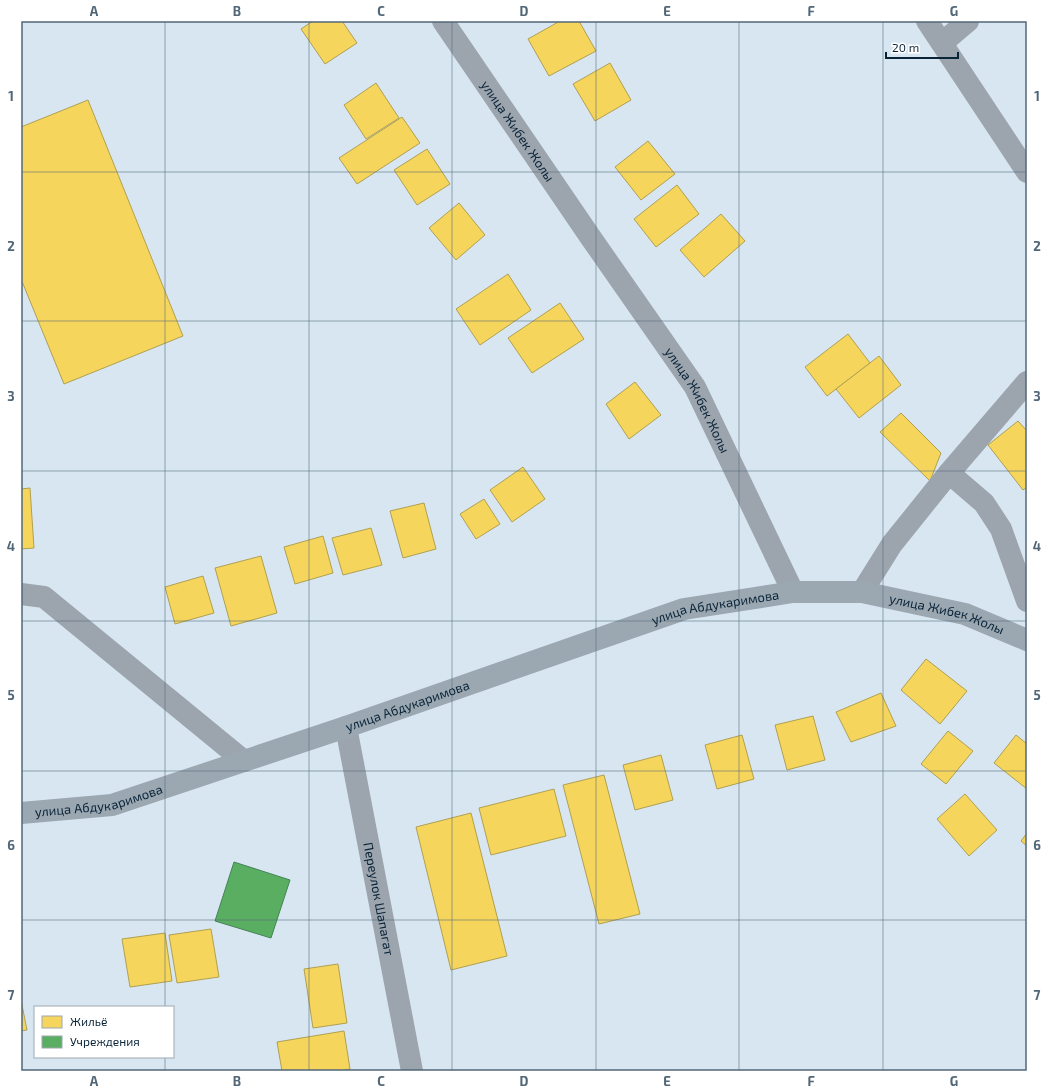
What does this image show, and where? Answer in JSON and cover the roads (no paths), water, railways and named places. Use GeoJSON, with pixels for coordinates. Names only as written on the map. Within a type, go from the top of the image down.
{"type":"FeatureCollection","features":[{"type":"Feature","properties":{"kind":"main road","name":"улица Жибек Жолы"},"geometry":{"type":"LineString","coordinates":[[793,592],[862,592],[965,614],[1027,640]]}},
{"type":"Feature","properties":{"kind":"main road","name":"улица Абдукаримова"},"geometry":{"type":"LineString","coordinates":[[21,813],[112,805],[346,727],[684,609],[793,592]]}},
{"type":"Feature","properties":{"kind":"street","name":"улица Жибек Жолы"},"geometry":{"type":"LineString","coordinates":[[443,21],[695,387],[793,592]]}},
{"type":"Feature","properties":{"kind":"street"},"geometry":{"type":"LineString","coordinates":[[927,21],[1027,172]]}},
{"type":"Feature","properties":{"kind":"street"},"geometry":{"type":"LineString","coordinates":[[942,43],[968,21]]}},
{"type":"Feature","properties":{"kind":"street"},"geometry":{"type":"LineString","coordinates":[[862,592],[892,544],[1027,382]]}},
{"type":"Feature","properties":{"kind":"street"},"geometry":{"type":"LineString","coordinates":[[950,473],[984,503],[1001,529],[1027,601]]}},
{"type":"Feature","properties":{"kind":"street"},"geometry":{"type":"LineString","coordinates":[[21,594],[44,597],[244,761]]}},
{"type":"Feature","properties":{"kind":"street","name":"Переулок Шапагат"},"geometry":{"type":"LineString","coordinates":[[346,727],[412,1071]]}}]}
